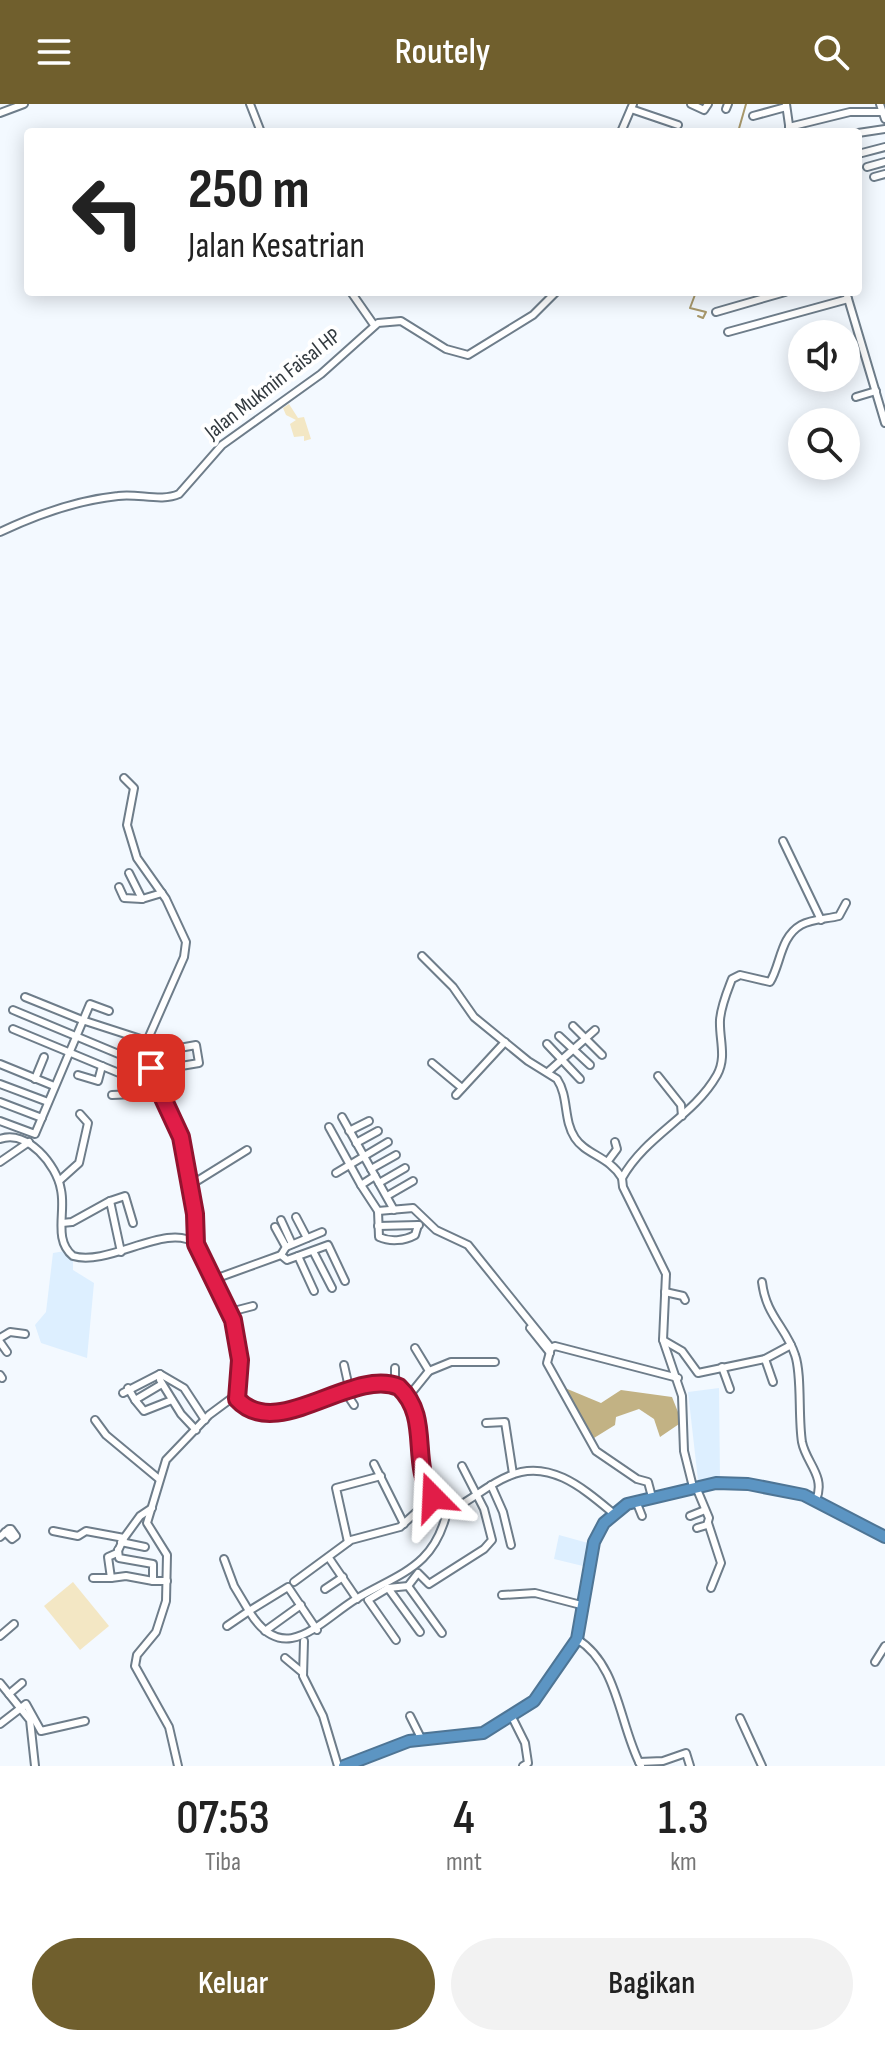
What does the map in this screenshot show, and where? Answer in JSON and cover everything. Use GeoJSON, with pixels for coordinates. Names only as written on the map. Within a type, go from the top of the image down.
{"type":"FeatureCollection","features":[{"type":"Feature","properties":{"kind":"highway"},"geometry":{"type":"LineString","coordinates":[[341,1766],[361,1763],[421,1738],[483,1733],[512,1717],[544,1691],[577,1639],[594,1542],[613,1513],[636,1501],[726,1482],[748,1484],[816,1500],[854,1522],[885,1547]]}},
{"type":"Feature","properties":{"kind":"highway"},"geometry":{"type":"LineString","coordinates":[[854,1522],[883,1532]]}},
{"type":"Feature","properties":{"kind":"street"},"geometry":{"type":"LineString","coordinates":[[0,113],[24,104]]}},
{"type":"Feature","properties":{"kind":"street"},"geometry":{"type":"LineString","coordinates":[[250,104],[259,128]]}},
{"type":"Feature","properties":{"kind":"street"},"geometry":{"type":"LineString","coordinates":[[691,104],[704,110],[708,104]]}},
{"type":"Feature","properties":{"kind":"street"},"geometry":{"type":"LineString","coordinates":[[842,104],[842,113]]}},
{"type":"Feature","properties":{"kind":"street"},"geometry":{"type":"LineString","coordinates":[[753,116],[786,106],[789,128]]}},
{"type":"Feature","properties":{"kind":"street"},"geometry":{"type":"LineString","coordinates":[[623,128],[632,107],[678,125]]}},
{"type":"Feature","properties":{"kind":"street"},"geometry":{"type":"LineString","coordinates":[[795,128],[842,113],[882,109]]}},
{"type":"Feature","properties":{"kind":"street"},"geometry":{"type":"LineString","coordinates":[[862,132],[885,129]]}},
{"type":"Feature","properties":{"kind":"street"},"geometry":{"type":"LineString","coordinates":[[862,153],[885,147]]}},
{"type":"Feature","properties":{"kind":"street"},"geometry":{"type":"LineString","coordinates":[[867,167],[885,162]]}},
{"type":"Feature","properties":{"kind":"street"},"geometry":{"type":"LineString","coordinates":[[874,177],[885,174]]}},
{"type":"Feature","properties":{"kind":"street"},"geometry":{"type":"LineString","coordinates":[[354,296],[374,325],[401,321],[446,349],[468,355],[533,315],[552,296]]}},
{"type":"Feature","properties":{"kind":"street"},"geometry":{"type":"LineString","coordinates":[[716,312],[771,296]]}},
{"type":"Feature","properties":{"kind":"street"},"geometry":{"type":"LineString","coordinates":[[728,332],[844,296]]}},
{"type":"Feature","properties":{"kind":"street"},"geometry":{"type":"LineString","coordinates":[[847,296],[885,423]]}},
{"type":"Feature","properties":{"kind":"street","name":"Jalan Mukmin Faisal HP"},"geometry":{"type":"LineString","coordinates":[[0,532],[90,500],[141,494],[167,498],[179,494],[222,445],[321,374],[374,325]]}},
{"type":"Feature","properties":{"kind":"street"},"geometry":{"type":"LineString","coordinates":[[856,397],[876,391]]}},
{"type":"Feature","properties":{"kind":"street"},"geometry":{"type":"LineString","coordinates":[[124,778],[134,788],[127,825],[137,858],[180,923],[186,946],[147,1041],[161,1090],[180,1133],[196,1244],[230,1312],[240,1360],[236,1395],[205,1420],[166,1460],[148,1529],[167,1555],[167,1581],[160,1623],[137,1655],[135,1666],[169,1727],[178,1766]]}},
{"type":"Feature","properties":{"kind":"street"},"geometry":{"type":"LineString","coordinates":[[783,841],[821,920]]}},
{"type":"Feature","properties":{"kind":"street"},"geometry":{"type":"LineString","coordinates":[[129,873],[142,899]]}},
{"type":"Feature","properties":{"kind":"street"},"geometry":{"type":"LineString","coordinates":[[119,887],[124,898]]}},
{"type":"Feature","properties":{"kind":"street"},"geometry":{"type":"LineString","coordinates":[[115,898],[142,899],[162,893]]}},
{"type":"Feature","properties":{"kind":"street"},"geometry":{"type":"LineString","coordinates":[[622,1178],[647,1142],[682,1116],[708,1089],[721,1068],[721,1015],[732,979],[740,975],[770,982],[787,938],[799,926],[843,914],[846,903]]}},
{"type":"Feature","properties":{"kind":"street"},"geometry":{"type":"LineString","coordinates":[[422,956],[453,987],[474,1017],[549,1071],[562,1086],[574,1137],[583,1147],[608,1161],[622,1178],[628,1198],[665,1269],[663,1340],[678,1378],[684,1406],[685,1457],[721,1566],[711,1588]]}},
{"type":"Feature","properties":{"kind":"street"},"geometry":{"type":"LineString","coordinates":[[25,997],[147,1041]]}},
{"type":"Feature","properties":{"kind":"street"},"geometry":{"type":"LineString","coordinates":[[0,1121],[35,1134],[90,1004],[109,1011]]}},
{"type":"Feature","properties":{"kind":"street"},"geometry":{"type":"LineString","coordinates":[[13,1010],[157,1070],[199,1063],[196,1045],[152,1053]]}},
{"type":"Feature","properties":{"kind":"street"},"geometry":{"type":"LineString","coordinates":[[573,1026],[602,1055]]}},
{"type":"Feature","properties":{"kind":"street"},"geometry":{"type":"LineString","coordinates":[[13,1029],[161,1090]]}},
{"type":"Feature","properties":{"kind":"street"},"geometry":{"type":"LineString","coordinates":[[549,1071],[595,1030]]}},
{"type":"Feature","properties":{"kind":"street"},"geometry":{"type":"LineString","coordinates":[[559,1036],[590,1065]]}},
{"type":"Feature","properties":{"kind":"street"},"geometry":{"type":"LineString","coordinates":[[456,1095],[505,1042]]}},
{"type":"Feature","properties":{"kind":"street"},"geometry":{"type":"LineString","coordinates":[[547,1044],[580,1079]]}},
{"type":"Feature","properties":{"kind":"street"},"geometry":{"type":"LineString","coordinates":[[35,1079],[44,1057]]}},
{"type":"Feature","properties":{"kind":"street"},"geometry":{"type":"LineString","coordinates":[[432,1063],[462,1088]]}},
{"type":"Feature","properties":{"kind":"street"},"geometry":{"type":"LineString","coordinates":[[0,1064],[54,1086]]}},
{"type":"Feature","properties":{"kind":"street"},"geometry":{"type":"LineString","coordinates":[[78,1075],[98,1081],[102,1066]]}},
{"type":"Feature","properties":{"kind":"street"},"geometry":{"type":"LineString","coordinates":[[658,1076],[681,1105],[682,1116]]}},
{"type":"Feature","properties":{"kind":"street"},"geometry":{"type":"LineString","coordinates":[[0,1084],[48,1102]]}},
{"type":"Feature","properties":{"kind":"street"},"geometry":{"type":"LineString","coordinates":[[112,1095],[161,1090]]}},
{"type":"Feature","properties":{"kind":"street"},"geometry":{"type":"LineString","coordinates":[[0,1102],[42,1118]]}},
{"type":"Feature","properties":{"kind":"street"},"geometry":{"type":"LineString","coordinates":[[59,1181],[81,1159],[88,1123],[86,1116],[80,1114]]}},
{"type":"Feature","properties":{"kind":"street"},"geometry":{"type":"LineString","coordinates":[[342,1117],[394,1210]]}},
{"type":"Feature","properties":{"kind":"street"},"geometry":{"type":"LineString","coordinates":[[349,1131],[369,1121]]}},
{"type":"Feature","properties":{"kind":"street"},"geometry":{"type":"LineString","coordinates":[[329,1127],[378,1211],[379,1237],[393,1241],[412,1237],[418,1225]]}},
{"type":"Feature","properties":{"kind":"street"},"geometry":{"type":"LineString","coordinates":[[356,1143],[378,1131]]}},
{"type":"Feature","properties":{"kind":"street"},"geometry":{"type":"LineString","coordinates":[[0,1139],[12,1136],[29,1142],[59,1181],[64,1246],[73,1256],[90,1259],[169,1239],[187,1239],[196,1244]]}},
{"type":"Feature","properties":{"kind":"street"},"geometry":{"type":"LineString","coordinates":[[0,1162],[29,1142]]}},
{"type":"Feature","properties":{"kind":"street"},"geometry":{"type":"LineString","coordinates":[[336,1173],[388,1142]]}},
{"type":"Feature","properties":{"kind":"street"},"geometry":{"type":"LineString","coordinates":[[608,1161],[617,1149],[615,1142]]}},
{"type":"Feature","properties":{"kind":"street"},"geometry":{"type":"LineString","coordinates":[[189,1186],[247,1150]]}},
{"type":"Feature","properties":{"kind":"street"},"geometry":{"type":"LineString","coordinates":[[361,1185],[396,1155]]}},
{"type":"Feature","properties":{"kind":"street"},"geometry":{"type":"LineString","coordinates":[[375,1176],[405,1168]]}},
{"type":"Feature","properties":{"kind":"street"},"geometry":{"type":"LineString","coordinates":[[387,1196],[413,1181]]}},
{"type":"Feature","properties":{"kind":"street"},"geometry":{"type":"LineString","coordinates":[[62,1223],[72,1222],[125,1196],[133,1223]]}},
{"type":"Feature","properties":{"kind":"street"},"geometry":{"type":"LineString","coordinates":[[110,1201],[121,1252]]}},
{"type":"Feature","properties":{"kind":"street"},"geometry":{"type":"LineString","coordinates":[[378,1211],[413,1208],[433,1233],[461,1244],[550,1350],[678,1378]]}},
{"type":"Feature","properties":{"kind":"street"},"geometry":{"type":"LineString","coordinates":[[296,1217],[307,1238]]}},
{"type":"Feature","properties":{"kind":"street"},"geometry":{"type":"LineString","coordinates":[[281,1220],[289,1245]]}},
{"type":"Feature","properties":{"kind":"street"},"geometry":{"type":"LineString","coordinates":[[378,1226],[428,1225]]}},
{"type":"Feature","properties":{"kind":"street"},"geometry":{"type":"LineString","coordinates":[[275,1227],[289,1245]]}},
{"type":"Feature","properties":{"kind":"street"},"geometry":{"type":"LineString","coordinates":[[212,1280],[281,1255],[289,1245],[322,1232]]}},
{"type":"Feature","properties":{"kind":"street"},"geometry":{"type":"LineString","coordinates":[[281,1255],[287,1260],[328,1245],[345,1281]]}},
{"type":"Feature","properties":{"kind":"street"},"geometry":{"type":"LineString","coordinates":[[313,1251],[332,1288]]}},
{"type":"Feature","properties":{"kind":"street"},"geometry":{"type":"LineString","coordinates":[[298,1256],[314,1291]]}},
{"type":"Feature","properties":{"kind":"street"},"geometry":{"type":"LineString","coordinates":[[762,1282],[772,1317],[791,1345],[798,1366],[802,1444],[815,1468],[819,1487],[816,1500]]}},
{"type":"Feature","properties":{"kind":"street"},"geometry":{"type":"LineString","coordinates":[[665,1292],[683,1296],[685,1300]]}},
{"type":"Feature","properties":{"kind":"street"},"geometry":{"type":"LineString","coordinates":[[230,1312],[253,1306]]}},
{"type":"Feature","properties":{"kind":"street"},"geometry":{"type":"LineString","coordinates":[[7,1352],[0,1340],[8,1333],[25,1334]]}},
{"type":"Feature","properties":{"kind":"street"},"geometry":{"type":"LineString","coordinates":[[663,1340],[682,1351],[698,1373],[765,1359],[791,1345]]}},
{"type":"Feature","properties":{"kind":"street"},"geometry":{"type":"LineString","coordinates":[[415,1348],[429,1371]]}},
{"type":"Feature","properties":{"kind":"street"},"geometry":{"type":"LineString","coordinates":[[550,1350],[547,1370],[592,1446],[625,1471],[648,1482],[652,1497]]}},
{"type":"Feature","properties":{"kind":"street"},"geometry":{"type":"LineString","coordinates":[[765,1359],[773,1382]]}},
{"type":"Feature","properties":{"kind":"street"},"geometry":{"type":"LineString","coordinates":[[408,1397],[429,1371],[451,1362],[495,1362]]}},
{"type":"Feature","properties":{"kind":"street"},"geometry":{"type":"LineString","coordinates":[[344,1365],[348,1392],[354,1405]]}},
{"type":"Feature","properties":{"kind":"street"},"geometry":{"type":"LineString","coordinates":[[722,1367],[730,1389]]}},
{"type":"Feature","properties":{"kind":"street"},"geometry":{"type":"LineString","coordinates":[[395,1368],[395,1385]]}},
{"type":"Feature","properties":{"kind":"street"},"geometry":{"type":"LineString","coordinates":[[160,1374],[184,1388],[205,1420]]}},
{"type":"Feature","properties":{"kind":"street"},"geometry":{"type":"LineString","coordinates":[[160,1374],[172,1400],[196,1430]]}},
{"type":"Feature","properties":{"kind":"street"},"geometry":{"type":"LineString","coordinates":[[160,1374],[125,1390],[144,1411],[172,1400]]}},
{"type":"Feature","properties":{"kind":"street"},"geometry":{"type":"LineString","coordinates":[[135,1400],[162,1384]]}},
{"type":"Feature","properties":{"kind":"street"},"geometry":{"type":"LineString","coordinates":[[236,1395],[250,1409],[270,1414],[379,1384],[395,1385],[408,1397],[419,1426],[420,1470],[433,1497],[448,1508],[455,1508],[513,1474],[547,1472],[563,1477],[613,1513]]}},
{"type":"Feature","properties":{"kind":"street"},"geometry":{"type":"LineString","coordinates":[[95,1420],[106,1435],[159,1479]]}},
{"type":"Feature","properties":{"kind":"street"},"geometry":{"type":"LineString","coordinates":[[486,1423],[505,1422],[513,1474]]}},
{"type":"Feature","properties":{"kind":"street"},"geometry":{"type":"LineString","coordinates":[[374,1464],[404,1524]]}},
{"type":"Feature","properties":{"kind":"street"},"geometry":{"type":"LineString","coordinates":[[396,1640],[368,1600],[388,1588],[408,1586],[418,1573],[429,1584],[484,1549],[492,1540],[477,1494],[462,1466]]}},
{"type":"Feature","properties":{"kind":"street"},"geometry":{"type":"LineString","coordinates":[[348,1542],[336,1488],[381,1476]]}},
{"type":"Feature","properties":{"kind":"street"},"geometry":{"type":"LineString","coordinates":[[491,1485],[511,1545]]}},
{"type":"Feature","properties":{"kind":"street"},"geometry":{"type":"LineString","coordinates":[[294,1582],[348,1542],[404,1524],[433,1497]]}},
{"type":"Feature","properties":{"kind":"street"},"geometry":{"type":"LineString","coordinates":[[636,1501],[642,1516]]}},
{"type":"Feature","properties":{"kind":"street"},"geometry":{"type":"LineString","coordinates":[[152,1508],[140,1516],[118,1550],[119,1558],[153,1564],[153,1581]]}},
{"type":"Feature","properties":{"kind":"street"},"geometry":{"type":"LineString","coordinates":[[224,1559],[234,1586],[265,1631],[292,1639],[317,1630],[357,1599],[409,1571],[428,1555],[440,1535],[448,1508]]}},
{"type":"Feature","properties":{"kind":"street"},"geometry":{"type":"LineString","coordinates":[[690,1516],[705,1510]]}},
{"type":"Feature","properties":{"kind":"street"},"geometry":{"type":"LineString","coordinates":[[697,1528],[708,1523]]}},
{"type":"Feature","properties":{"kind":"street"},"geometry":{"type":"LineString","coordinates":[[53,1531],[78,1536],[86,1531],[145,1547]]}},
{"type":"Feature","properties":{"kind":"street"},"geometry":{"type":"LineString","coordinates":[[111,1578],[108,1557],[118,1550]]}},
{"type":"Feature","properties":{"kind":"street"},"geometry":{"type":"LineString","coordinates":[[329,1558],[357,1599]]}},
{"type":"Feature","properties":{"kind":"street"},"geometry":{"type":"LineString","coordinates":[[93,1578],[126,1576],[167,1581]]}},
{"type":"Feature","properties":{"kind":"street"},"geometry":{"type":"LineString","coordinates":[[325,1589],[343,1577]]}},
{"type":"Feature","properties":{"kind":"street"},"geometry":{"type":"LineString","coordinates":[[408,1586],[442,1633]]}},
{"type":"Feature","properties":{"kind":"street"},"geometry":{"type":"LineString","coordinates":[[227,1626],[287,1587],[317,1630]]}},
{"type":"Feature","properties":{"kind":"street"},"geometry":{"type":"LineString","coordinates":[[388,1588],[420,1632]]}},
{"type":"Feature","properties":{"kind":"street"},"geometry":{"type":"LineString","coordinates":[[502,1595],[535,1593],[581,1605]]}},
{"type":"Feature","properties":{"kind":"street"},"geometry":{"type":"LineString","coordinates":[[265,1631],[301,1605]]}},
{"type":"Feature","properties":{"kind":"street"},"geometry":{"type":"LineString","coordinates":[[0,1636],[14,1624]]}},
{"type":"Feature","properties":{"kind":"street"},"geometry":{"type":"LineString","coordinates":[[577,1639],[601,1660],[628,1742],[640,1764],[663,1761],[686,1753],[690,1766]]}},
{"type":"Feature","properties":{"kind":"street"},"geometry":{"type":"LineString","coordinates":[[303,1673],[304,1641]]}},
{"type":"Feature","properties":{"kind":"street"},"geometry":{"type":"LineString","coordinates":[[875,1662],[885,1646]]}},
{"type":"Feature","properties":{"kind":"street"},"geometry":{"type":"LineString","coordinates":[[285,1658],[303,1673],[324,1718],[341,1766]]}},
{"type":"Feature","properties":{"kind":"street"},"geometry":{"type":"LineString","coordinates":[[0,1683],[30,1720],[35,1766]]}},
{"type":"Feature","properties":{"kind":"street"},"geometry":{"type":"LineString","coordinates":[[9,1694],[22,1683]]}},
{"type":"Feature","properties":{"kind":"street"},"geometry":{"type":"LineString","coordinates":[[0,1724],[27,1705],[41,1731],[85,1721]]}},
{"type":"Feature","properties":{"kind":"street"},"geometry":{"type":"LineString","coordinates":[[410,1716],[421,1738]]}},
{"type":"Feature","properties":{"kind":"street"},"geometry":{"type":"LineString","coordinates":[[512,1717],[528,1754],[528,1763],[523,1766]]}},
{"type":"Feature","properties":{"kind":"street"},"geometry":{"type":"LineString","coordinates":[[740,1718],[762,1766]]}},
{"type":"Feature","properties":{"kind":"shaded area"},"geometry":{"type":"Polygon","coordinates":[[[289,404],[298,418],[304,417],[311,439],[304,441],[304,436],[294,437],[290,424],[296,420],[286,415],[283,408],[289,404]]]}},
{"type":"Feature","properties":{"kind":"shaded area"},"geometry":{"type":"Polygon","coordinates":[[[65,1251],[73,1259],[73,1270],[94,1283],[87,1358],[41,1343],[35,1325],[46,1312],[53,1253],[65,1251]]]}},
{"type":"Feature","properties":{"kind":"shaded area"},"geometry":{"type":"Polygon","coordinates":[[[565,1388],[601,1403],[621,1390],[672,1397],[682,1422],[660,1437],[654,1419],[639,1409],[616,1417],[615,1425],[594,1438],[565,1388]]]}},
{"type":"Feature","properties":{"kind":"shaded area"},"geometry":{"type":"Polygon","coordinates":[[[719,1388],[720,1479],[698,1480],[688,1392],[719,1388]]]}},
{"type":"Feature","properties":{"kind":"shaded area"},"geometry":{"type":"Polygon","coordinates":[[[559,1535],[588,1543],[583,1566],[554,1559],[559,1535]]]}},
{"type":"Feature","properties":{"kind":"shaded area"},"geometry":{"type":"Polygon","coordinates":[[[73,1582],[109,1626],[80,1650],[44,1606],[73,1582]]]}},
{"type":"Feature","properties":{"kind":"waterway"},"geometry":{"type":"LineString","coordinates":[[739,128],[746,104]]}},
{"type":"Feature","properties":{"kind":"waterway"},"geometry":{"type":"LineString","coordinates":[[694,296],[690,308],[706,312],[703,318],[698,316]]}},
{"type":"Feature","properties":{"kind":"route"},"geometry":{"type":"LineString","coordinates":[[151,1068],[157,1070],[162,1096],[180,1133],[195,1214],[196,1244],[218,1296],[233,1320],[240,1360],[237,1399],[250,1409],[270,1414],[372,1386],[391,1384],[399,1387],[408,1397],[417,1417],[420,1470],[433,1497]]}}]}
